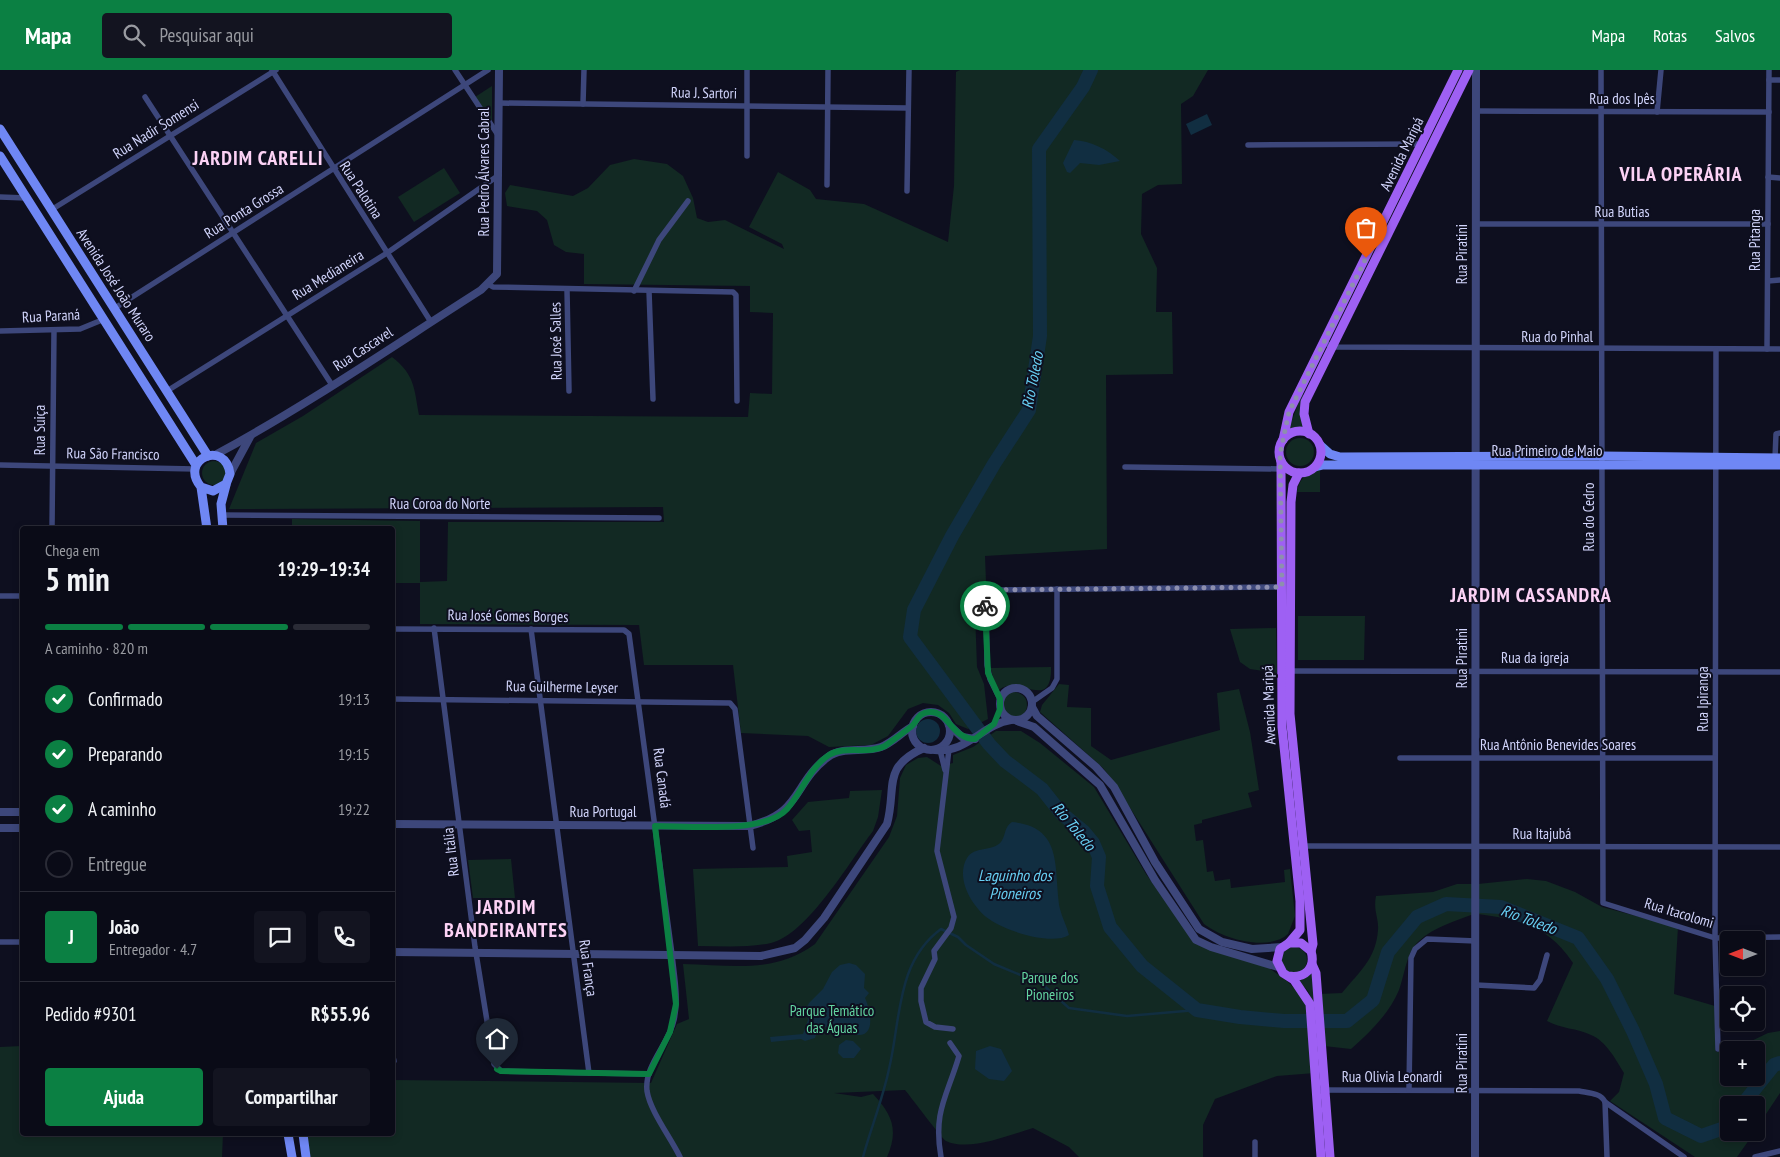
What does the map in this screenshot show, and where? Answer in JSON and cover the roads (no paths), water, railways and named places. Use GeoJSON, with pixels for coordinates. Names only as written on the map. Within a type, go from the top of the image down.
{"type":"FeatureCollection","features":[{"type":"Feature","properties":{"kind":"main road","name":"Avenida Maripá"},"geometry":{"type":"LineString","coordinates":[[1283,440],[1289,412],[1422,144],[1462,71]]}},
{"type":"Feature","properties":{"kind":"main road","name":"Avenida Maripá"},"geometry":{"type":"LineString","coordinates":[[1309,434],[1304,414],[1305,402],[1333,347],[1462,71]]}},
{"type":"Feature","properties":{"kind":"main road","name":"Avenida José João Muraro"},"geometry":{"type":"LineString","coordinates":[[0,129],[150,366],[211,456],[225,461],[230,474]]}},
{"type":"Feature","properties":{"kind":"main road","name":"Avenida José João Muraro"},"geometry":{"type":"LineString","coordinates":[[0,156],[196,467],[197,482],[201,487],[207,526]]}},
{"type":"Feature","properties":{"kind":"main road"},"geometry":{"type":"LineString","coordinates":[[26,198],[30,199],[41,213],[53,213]]}},
{"type":"Feature","properties":{"kind":"main road"},"geometry":{"type":"LineString","coordinates":[[43,224],[53,213]]}},
{"type":"Feature","properties":{"kind":"main road"},"geometry":{"type":"LineString","coordinates":[[138,375],[150,366]]}},
{"type":"Feature","properties":{"kind":"main road"},"geometry":{"type":"LineString","coordinates":[[1295,432],[1309,434],[1320,446],[1321,455],[1314,467],[1299,473],[1281,465],[1280,454],[1283,440],[1295,432]]}},
{"type":"Feature","properties":{"kind":"main road","name":"Rua Primeiro de Maio"},"geometry":{"type":"LineString","coordinates":[[1320,446],[1330,454],[1340,458],[1476,461]]}},
{"type":"Feature","properties":{"kind":"main road"},"geometry":{"type":"LineString","coordinates":[[196,467],[211,456]]}},
{"type":"Feature","properties":{"kind":"main road","name":"Rua Primeiro de Maio"},"geometry":{"type":"LineString","coordinates":[[1314,467],[1323,465],[1476,461],[1778,461]]}},
{"type":"Feature","properties":{"kind":"main road","name":"Avenida Maripá"},"geometry":{"type":"LineString","coordinates":[[1281,465],[1282,727],[1300,901],[1300,930],[1285,945]]}},
{"type":"Feature","properties":{"kind":"main road","name":"Avenida Maripá"},"geometry":{"type":"LineString","coordinates":[[1299,473],[1293,485],[1292,502],[1290,714],[1313,944],[1310,952]]}},
{"type":"Feature","properties":{"kind":"main road"},"geometry":{"type":"LineString","coordinates":[[223,526],[221,515],[223,494],[230,474]]}},
{"type":"Feature","properties":{"kind":"main road"},"geometry":{"type":"LineString","coordinates":[[201,487],[212,491],[226,484]]}},
{"type":"Feature","properties":{"kind":"main road"},"geometry":{"type":"LineString","coordinates":[[1314,1005],[1302,990],[1278,967],[1278,954],[1285,945],[1301,943],[1310,952],[1316,973],[1314,1005],[1320,1090],[1321,1157]]}},
{"type":"Feature","properties":{"kind":"main road"},"geometry":{"type":"LineString","coordinates":[[1288,976],[1306,974],[1312,964]]}},
{"type":"Feature","properties":{"kind":"main road"},"geometry":{"type":"LineString","coordinates":[[1320,1090],[1330,1157]]}},
{"type":"Feature","properties":{"kind":"main road"},"geometry":{"type":"LineString","coordinates":[[288,1136],[292,1157]]}},
{"type":"Feature","properties":{"kind":"main road"},"geometry":{"type":"LineString","coordinates":[[303,1136],[306,1157]]}},
{"type":"Feature","properties":{"kind":"street"},"geometry":{"type":"LineString","coordinates":[[456,70],[499,137]]}},
{"type":"Feature","properties":{"kind":"street","name":"Rua Ponta Grossa"},"geometry":{"type":"LineString","coordinates":[[115,308],[488,70]]}},
{"type":"Feature","properties":{"kind":"street","name":"Rua Pedro Álvares Cabral"},"geometry":{"type":"LineString","coordinates":[[497,274],[498,103],[500,70]]}},
{"type":"Feature","properties":{"kind":"street"},"geometry":{"type":"LineString","coordinates":[[584,70],[584,104]]}},
{"type":"Feature","properties":{"kind":"street"},"geometry":{"type":"LineString","coordinates":[[747,70],[747,156]]}},
{"type":"Feature","properties":{"kind":"street"},"geometry":{"type":"LineString","coordinates":[[827,186],[828,70]]}},
{"type":"Feature","properties":{"kind":"street"},"geometry":{"type":"LineString","coordinates":[[907,191],[909,70]]}},
{"type":"Feature","properties":{"kind":"street","name":"Rua Piratini"},"geometry":{"type":"LineString","coordinates":[[1475,1157],[1476,70]]}},
{"type":"Feature","properties":{"kind":"street","name":"Rua do Cedro"},"geometry":{"type":"LineString","coordinates":[[1601,70],[1603,903]]}},
{"type":"Feature","properties":{"kind":"street"},"geometry":{"type":"LineString","coordinates":[[1657,112],[1661,70]]}},
{"type":"Feature","properties":{"kind":"street","name":"Rua Pitanga"},"geometry":{"type":"LineString","coordinates":[[1768,349],[1769,70]]}},
{"type":"Feature","properties":{"kind":"street","name":"Rua Nadir Somensi"},"geometry":{"type":"LineString","coordinates":[[53,213],[171,135],[273,71]]}},
{"type":"Feature","properties":{"kind":"street","name":"Rua Palotina"},"geometry":{"type":"LineString","coordinates":[[273,71],[431,322]]}},
{"type":"Feature","properties":{"kind":"street"},"geometry":{"type":"LineString","coordinates":[[1769,80],[1780,80]]}},
{"type":"Feature","properties":{"kind":"street"},"geometry":{"type":"LineString","coordinates":[[145,97],[332,385]]}},
{"type":"Feature","properties":{"kind":"street","name":"Rua J. Sartori"},"geometry":{"type":"LineString","coordinates":[[498,103],[908,108]]}},
{"type":"Feature","properties":{"kind":"street","name":"Rua dos Ipês"},"geometry":{"type":"LineString","coordinates":[[1476,111],[1769,112]]}},
{"type":"Feature","properties":{"kind":"street"},"geometry":{"type":"LineString","coordinates":[[1248,145],[1422,144]]}},
{"type":"Feature","properties":{"kind":"street","name":"Rua Medianeira"},"geometry":{"type":"LineString","coordinates":[[167,391],[387,253],[499,175]]}},
{"type":"Feature","properties":{"kind":"street"},"geometry":{"type":"LineString","coordinates":[[1768,178],[1780,178]]}},
{"type":"Feature","properties":{"kind":"street"},"geometry":{"type":"LineString","coordinates":[[0,197],[26,198]]}},
{"type":"Feature","properties":{"kind":"street"},"geometry":{"type":"LineString","coordinates":[[634,291],[659,240],[688,202]]}},
{"type":"Feature","properties":{"kind":"street","name":"Rua Butias"},"geometry":{"type":"LineString","coordinates":[[1476,224],[1768,224]]}},
{"type":"Feature","properties":{"kind":"street","name":"Rua Cascavel"},"geometry":{"type":"LineString","coordinates":[[211,456],[252,435],[431,322],[488,284],[497,274]]}},
{"type":"Feature","properties":{"kind":"street"},"geometry":{"type":"LineString","coordinates":[[1768,281],[1780,280]]}},
{"type":"Feature","properties":{"kind":"street"},"geometry":{"type":"LineString","coordinates":[[488,284],[493,287],[567,290],[733,292],[736,296],[737,401]]}},
{"type":"Feature","properties":{"kind":"street","name":"Rua José Salles"},"geometry":{"type":"LineString","coordinates":[[567,290],[569,392]]}},
{"type":"Feature","properties":{"kind":"street"},"geometry":{"type":"LineString","coordinates":[[649,291],[653,399]]}},
{"type":"Feature","properties":{"kind":"street","name":"Rua Paraná"},"geometry":{"type":"LineString","coordinates":[[0,331],[80,329],[102,320]]}},
{"type":"Feature","properties":{"kind":"street","name":"Rua Suiça"},"geometry":{"type":"LineString","coordinates":[[52,526],[54,331]]}},
{"type":"Feature","properties":{"kind":"street"},"geometry":{"type":"LineString","coordinates":[[1324,342],[1333,347]]}},
{"type":"Feature","properties":{"kind":"street","name":"Rua do Pinhal"},"geometry":{"type":"LineString","coordinates":[[1333,347],[1601,350],[1780,349]]}},
{"type":"Feature","properties":{"kind":"street","name":"Rua Ipiranga"},"geometry":{"type":"LineString","coordinates":[[1716,350],[1715,938],[1718,1049]]}},
{"type":"Feature","properties":{"kind":"street"},"geometry":{"type":"LineString","coordinates":[[1778,461],[1776,434],[1780,433]]}},
{"type":"Feature","properties":{"kind":"street","name":"Rua Cascavel"},"geometry":{"type":"LineString","coordinates":[[230,474],[252,435]]}},
{"type":"Feature","properties":{"kind":"street"},"geometry":{"type":"LineString","coordinates":[[1125,467],[1281,465]]}},
{"type":"Feature","properties":{"kind":"street","name":"Rua São Francisco"},"geometry":{"type":"LineString","coordinates":[[0,466],[196,467]]}},
{"type":"Feature","properties":{"kind":"street","name":"Rua Coroa do Norte"},"geometry":{"type":"LineString","coordinates":[[221,515],[660,518]]}},
{"type":"Feature","properties":{"kind":"street"},"geometry":{"type":"LineString","coordinates":[[994,724],[1000,709],[1000,699],[988,673],[985,591],[1282,587]]}},
{"type":"Feature","properties":{"kind":"street"},"geometry":{"type":"LineString","coordinates":[[975,738],[962,737],[941,715],[930,712],[919,716],[912,726],[916,742],[924,748],[936,750],[950,749],[975,738],[994,724],[1014,721],[1027,716],[1032,704],[1052,688],[1057,678],[1057,589]]}},
{"type":"Feature","properties":{"kind":"street"},"geometry":{"type":"LineString","coordinates":[[0,596],[20,596]]}},
{"type":"Feature","properties":{"kind":"street","name":"Rua Itália"},"geometry":{"type":"LineString","coordinates":[[434,628],[476,954],[494,1064],[501,1071],[589,1074]]}},
{"type":"Feature","properties":{"kind":"street","name":"Rua José Gomes Borges"},"geometry":{"type":"LineString","coordinates":[[395,629],[624,630]]}},
{"type":"Feature","properties":{"kind":"street","name":"Rua França"},"geometry":{"type":"LineString","coordinates":[[531,629],[589,1074]]}},
{"type":"Feature","properties":{"kind":"street","name":"Rua Canadá"},"geometry":{"type":"LineString","coordinates":[[624,630],[629,634],[639,701],[672,954],[676,1004],[674,1020],[649,1074],[649,1098],[680,1157]]}},
{"type":"Feature","properties":{"kind":"street","name":"Rua da igreja"},"geometry":{"type":"LineString","coordinates":[[1290,671],[1716,670],[1780,672]]}},
{"type":"Feature","properties":{"kind":"street"},"geometry":{"type":"LineString","coordinates":[[1000,699],[1006,690],[1016,688],[1026,691],[1037,716],[1096,767],[1114,787],[1155,862],[1200,929],[1222,942],[1252,949],[1285,945]]}},
{"type":"Feature","properties":{"kind":"street","name":"Rua Guilherme Leyser"},"geometry":{"type":"LineString","coordinates":[[395,699],[540,699],[730,703],[735,709],[750,826]]}},
{"type":"Feature","properties":{"kind":"street"},"geometry":{"type":"LineString","coordinates":[[1000,709],[1006,718],[1034,728],[1100,785],[1155,880],[1196,940],[1212,947],[1278,967]]}},
{"type":"Feature","properties":{"kind":"street"},"geometry":{"type":"LineString","coordinates":[[936,750],[947,740],[950,730],[948,724]]}},
{"type":"Feature","properties":{"kind":"street","name":"Rua Portugal"},"geometry":{"type":"LineString","coordinates":[[395,824],[750,826],[765,822],[787,810],[814,770],[830,755],[872,750],[885,745],[912,726]]}},
{"type":"Feature","properties":{"kind":"street"},"geometry":{"type":"LineString","coordinates":[[395,952],[761,956],[795,948],[806,940],[824,918],[887,824],[891,809],[892,780],[897,768],[904,759],[924,748]]}},
{"type":"Feature","properties":{"kind":"street"},"geometry":{"type":"LineString","coordinates":[[950,749],[937,851],[944,882],[954,910],[951,928],[934,951],[934,959],[921,988],[921,1001],[926,1022],[935,1027],[954,1029]]}},
{"type":"Feature","properties":{"kind":"street"},"geometry":{"type":"LineString","coordinates":[[936,750],[946,774]]}},
{"type":"Feature","properties":{"kind":"street","name":"Rua Antônio Benevides Soares"},"geometry":{"type":"LineString","coordinates":[[1400,758],[1715,758]]}},
{"type":"Feature","properties":{"kind":"street"},"geometry":{"type":"LineString","coordinates":[[0,812],[20,812]]}},
{"type":"Feature","properties":{"kind":"street"},"geometry":{"type":"LineString","coordinates":[[750,826],[753,848]]}},
{"type":"Feature","properties":{"kind":"street"},"geometry":{"type":"LineString","coordinates":[[0,828],[20,828]]}},
{"type":"Feature","properties":{"kind":"street","name":"Rua Itajubá"},"geometry":{"type":"LineString","coordinates":[[1304,846],[1780,847]]}},
{"type":"Feature","properties":{"kind":"street","name":"Rua Itacolomi"},"geometry":{"type":"LineString","coordinates":[[1603,903],[1715,938],[1780,937]]}},
{"type":"Feature","properties":{"kind":"street"},"geometry":{"type":"LineString","coordinates":[[1409,1090],[1411,958],[1415,949],[1427,939],[1476,941]]}},
{"type":"Feature","properties":{"kind":"street"},"geometry":{"type":"LineString","coordinates":[[0,942],[20,942]]}},
{"type":"Feature","properties":{"kind":"street"},"geometry":{"type":"LineString","coordinates":[[1476,985],[1534,988],[1540,980],[1546,955]]}},
{"type":"Feature","properties":{"kind":"street"},"geometry":{"type":"LineString","coordinates":[[941,1157],[937,1122],[944,1096],[959,1056],[950,1043]]}},
{"type":"Feature","properties":{"kind":"street"},"geometry":{"type":"LineString","coordinates":[[589,1074],[649,1074]]}},
{"type":"Feature","properties":{"kind":"street","name":"Rua Olivia Leonardi"},"geometry":{"type":"LineString","coordinates":[[1320,1090],[1579,1091],[1600,1096],[1605,1102],[1684,1157]]}},
{"type":"Feature","properties":{"kind":"street"},"geometry":{"type":"LineString","coordinates":[[1605,1102],[1607,1157]]}},
{"type":"Feature","properties":{"kind":"street"},"geometry":{"type":"LineString","coordinates":[[1255,1142],[1255,1157]]}},
{"type":"Feature","properties":{"kind":"street"},"geometry":{"type":"LineString","coordinates":[[1758,1157],[1780,1151]]}},
{"type":"Feature","properties":{"kind":"water"},"geometry":{"type":"Polygon","coordinates":[[[1207,114],[1212,125],[1191,135],[1186,124],[1207,114]]]}},
{"type":"Feature","properties":{"kind":"water"},"geometry":{"type":"Polygon","coordinates":[[[1074,140],[1098,146],[1120,161],[1099,165],[1080,163],[1070,173],[1067,172],[1063,163],[1074,140]]]}},
{"type":"Feature","properties":{"kind":"water"},"geometry":{"type":"Polygon","coordinates":[[[928,719],[937,722],[940,731],[937,740],[928,743],[919,740],[916,731],[919,722],[928,719]]]}},
{"type":"Feature","properties":{"kind":"water","name":"Laguinho dos Pioneiros"},"geometry":{"type":"Polygon","coordinates":[[[1012,822],[1029,826],[1041,832],[1049,841],[1056,866],[1060,909],[1069,935],[1052,939],[1029,936],[1017,932],[996,924],[983,914],[971,900],[964,883],[963,874],[967,858],[978,850],[993,847],[1001,842],[1008,826],[1012,822]]]}},
{"type":"Feature","properties":{"kind":"water"},"geometry":{"type":"Polygon","coordinates":[[[849,963],[856,965],[865,974],[864,988],[869,993],[865,998],[870,1017],[869,1029],[860,1035],[838,1028],[811,1024],[816,1035],[815,1038],[805,1041],[801,1039],[771,1042],[770,1037],[803,1034],[808,1020],[807,1007],[809,1003],[823,989],[832,972],[840,965],[849,963]]]}},
{"type":"Feature","properties":{"kind":"water"},"geometry":{"type":"Polygon","coordinates":[[[846,1040],[853,1041],[861,1049],[854,1058],[843,1058],[838,1053],[839,1045],[846,1040]]]}},
{"type":"Feature","properties":{"kind":"water"},"geometry":{"type":"Polygon","coordinates":[[[990,1046],[1001,1049],[1012,1071],[1004,1081],[989,1079],[975,1069],[976,1051],[990,1046]]]}},
{"type":"Feature","properties":{"kind":"waterway","name":"Rio Toledo"},"geometry":{"type":"LineString","coordinates":[[1091,70],[1083,87],[1039,149],[1040,336],[1029,410],[994,464],[952,536],[914,610],[910,637],[989,744],[1005,761],[1042,789],[1061,813],[1084,832],[1093,843],[1099,857],[1097,886],[1110,927],[1142,966],[1197,1010],[1240,1017],[1284,1021],[1347,1021],[1373,1000],[1388,952],[1417,917],[1446,904],[1501,907],[1578,938],[1607,979],[1633,1031],[1656,1084],[1665,1118],[1701,1136],[1720,1129]]}},
{"type":"Feature","properties":{"kind":"waterway"},"geometry":{"type":"LineString","coordinates":[[863,1157],[886,1080],[908,975],[926,942],[941,929],[958,937],[966,945],[994,964],[1042,984],[1069,1008],[1127,1016],[1197,1010]]}},
{"type":"Feature","properties":{"kind":"waterway","name":"Rio Toledo"},"geometry":{"type":"LineString","coordinates":[[1749,1096],[1774,1065],[1780,1063]]}},
{"type":"Feature","properties":{"kind":"district","name":"JARDIM CARELLI"},"geometry":{"type":"Point","coordinates":[258,158]}},
{"type":"Feature","properties":{"kind":"district","name":"VILA OPERÁRIA"},"geometry":{"type":"Point","coordinates":[1681,174]}},
{"type":"Feature","properties":{"kind":"district","name":"JARDIM CASSANDRA"},"geometry":{"type":"Point","coordinates":[1531,595]}},
{"type":"Feature","properties":{"kind":"district","name":"JARDIM BANDEIRANTES"},"geometry":{"type":"Point","coordinates":[506,918]}},
{"type":"Feature","properties":{"kind":"park label","name":"Parque dos Pioneiros"},"geometry":{"type":"Point","coordinates":[1050,986]}},
{"type":"Feature","properties":{"kind":"park label","name":"Parque Temático das Águas"},"geometry":{"type":"Point","coordinates":[832,1020]}}]}
